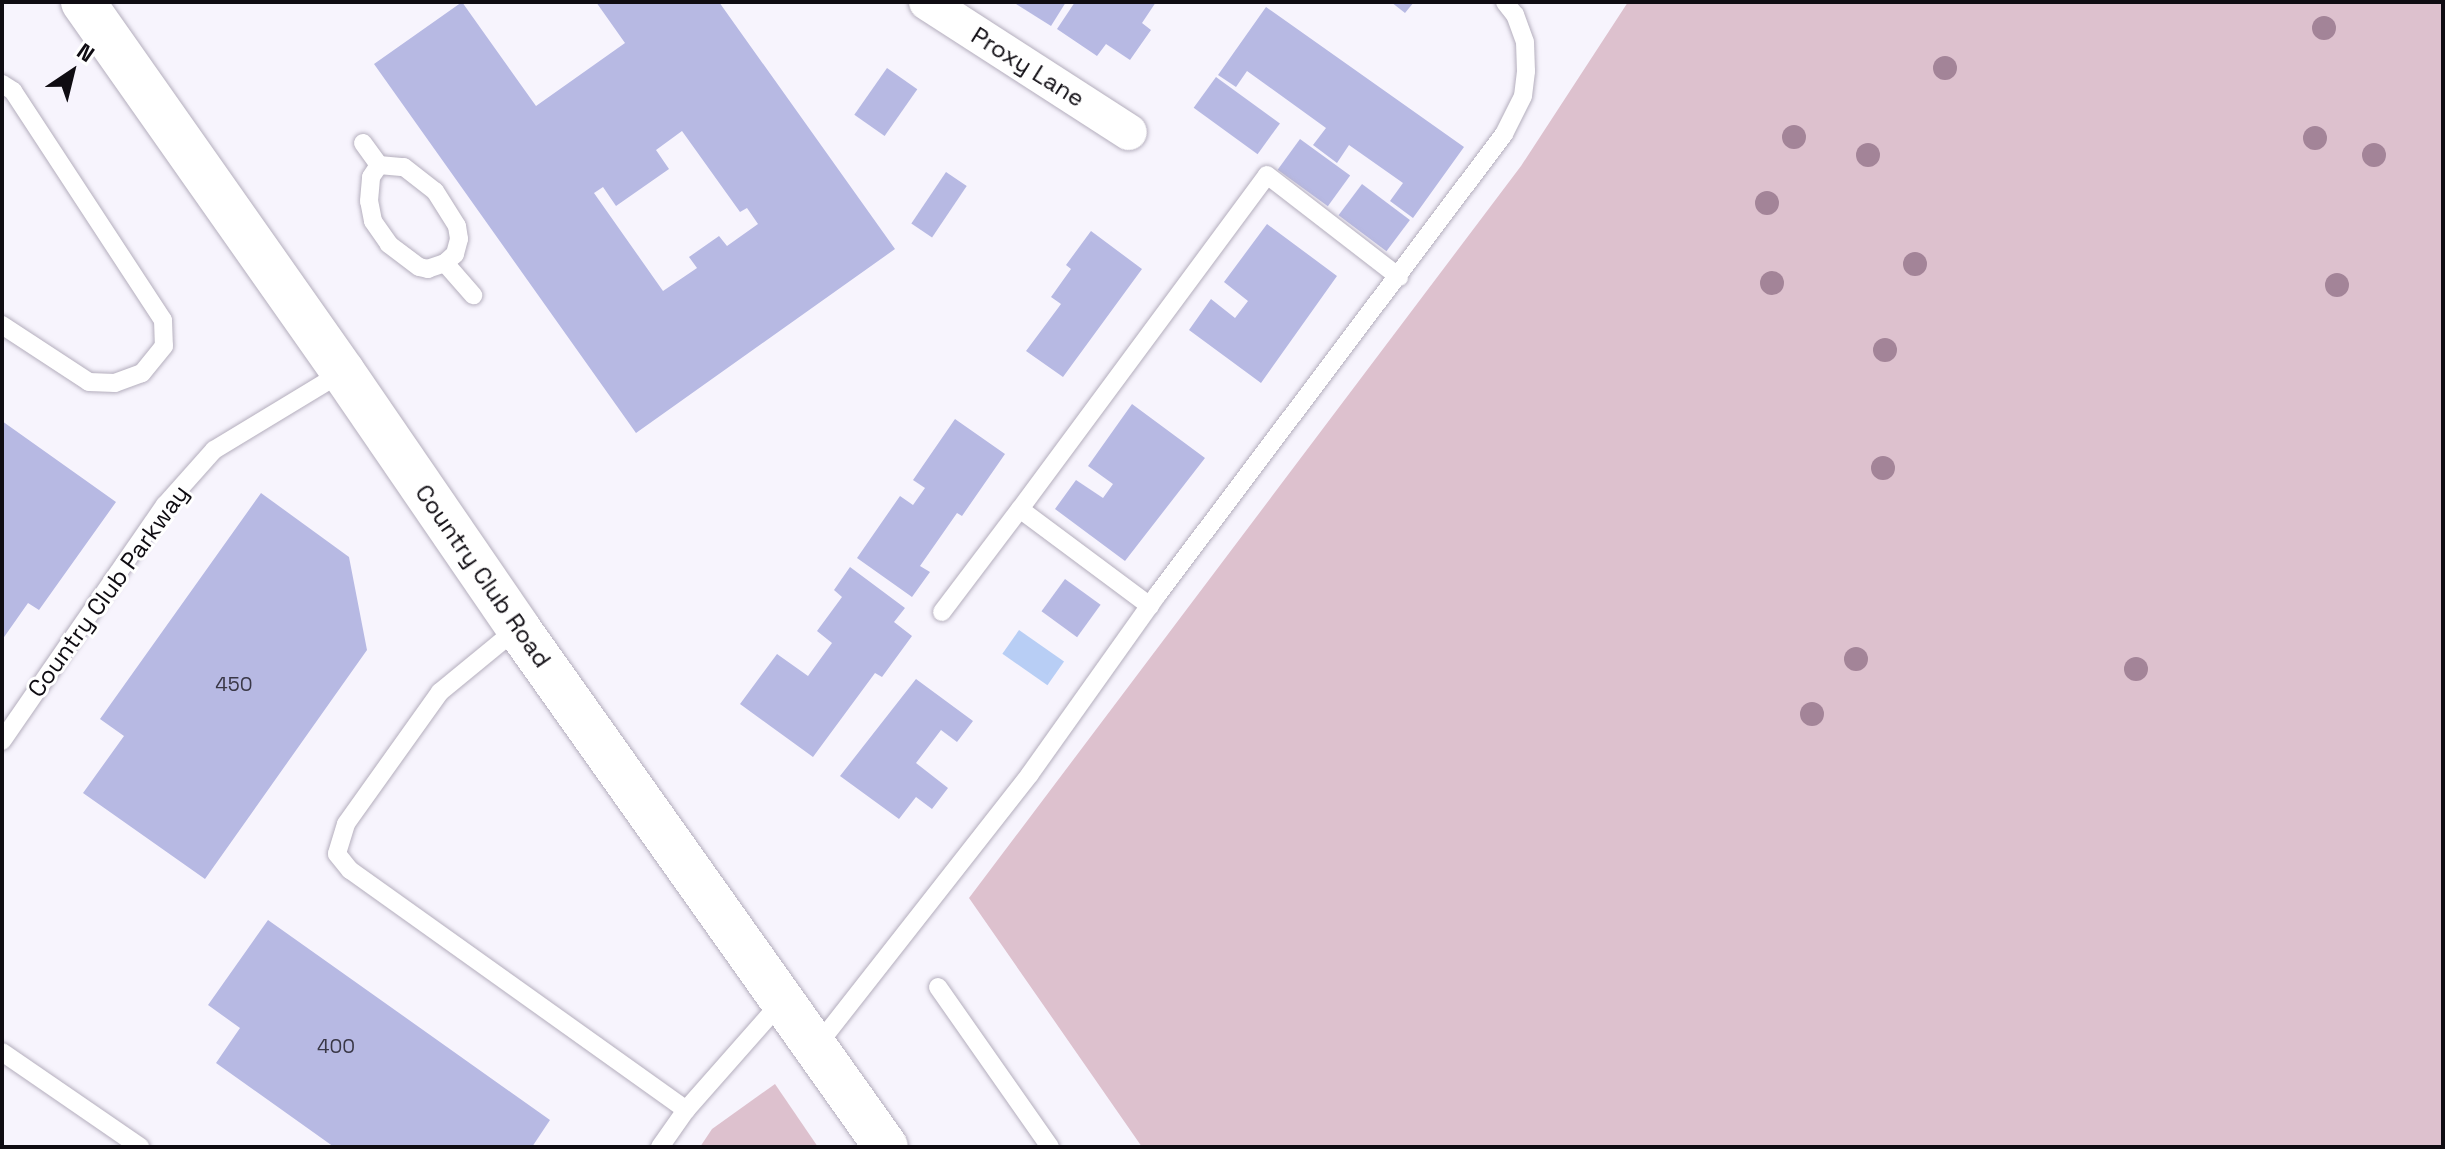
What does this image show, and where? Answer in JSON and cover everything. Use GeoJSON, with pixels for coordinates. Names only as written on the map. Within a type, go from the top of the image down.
{"type":"FeatureCollection","features":[{"type":"Feature","properties":{"kind":"street","name":"Country Club Road"},"geometry":{"type":"LineString","coordinates":[[83,2],[518,628],[886,1147]]}},
{"type":"Feature","properties":{"kind":"street","name":"Proxy Lane"},"geometry":{"type":"LineString","coordinates":[[927,2],[1129,132]]}},
{"type":"Feature","properties":{"kind":"lane"},"geometry":{"type":"LineString","coordinates":[[816,1047],[1030,774],[1150,606],[1504,134],[1523,96],[1525,42],[1515,15],[1505,2]]}},
{"type":"Feature","properties":{"kind":"lane"},"geometry":{"type":"LineString","coordinates":[[2,84],[13,91],[163,320],[164,346],[142,373],[115,383],[89,382],[2,325]]}},
{"type":"Feature","properties":{"kind":"lane"},"geometry":{"type":"LineString","coordinates":[[363,143],[379,165],[404,167],[435,191],[457,226],[459,239],[455,254],[445,263],[428,269],[419,267],[389,244],[373,221],[369,201],[371,177],[379,165]]}},
{"type":"Feature","properties":{"kind":"lane"},"geometry":{"type":"LineString","coordinates":[[942,612],[1267,175],[1399,277]]}},
{"type":"Feature","properties":{"kind":"lane"},"geometry":{"type":"LineString","coordinates":[[445,263],[473,295]]}},
{"type":"Feature","properties":{"kind":"lane","name":"Country Club Parkway"},"geometry":{"type":"LineString","coordinates":[[2,741],[165,505],[214,450],[343,372]]}},
{"type":"Feature","properties":{"kind":"lane"},"geometry":{"type":"LineString","coordinates":[[1020,509],[1150,606]]}},
{"type":"Feature","properties":{"kind":"lane"},"geometry":{"type":"LineString","coordinates":[[518,628],[440,692],[346,824],[337,854],[350,870],[686,1110]]}},
{"type":"Feature","properties":{"kind":"lane"},"geometry":{"type":"LineString","coordinates":[[938,987],[1050,1147]]}},
{"type":"Feature","properties":{"kind":"lane"},"geometry":{"type":"LineString","coordinates":[[660,1147],[686,1110],[782,1001]]}},
{"type":"Feature","properties":{"kind":"lane"},"geometry":{"type":"LineString","coordinates":[[2,1052],[140,1147]]}},
{"type":"Feature","properties":{"kind":"shaded area"},"geometry":{"type":"Polygon","coordinates":[[[1628,2],[2443,2],[2443,1147],[1142,1147],[969,898],[1521,166],[1628,2]]]}},
{"type":"Feature","properties":{"kind":"shaded area"},"geometry":{"type":"Polygon","coordinates":[[[775,1084],[818,1147],[700,1147],[712,1129],[775,1084]]]}},
{"type":"Feature","properties":{"kind":"water"},"geometry":{"type":"Polygon","coordinates":[[[1019,630],[1064,662],[1047,685],[1002,654],[1019,630]]]}},
{"type":"Feature","properties":{"kind":"building"},"geometry":{"type":"Polygon","coordinates":[[[462,2],[536,106],[625,43],[596,2],[719,2],[895,249],[636,433],[374,64],[462,2]],[[682,131],[656,150],[669,169],[616,206],[603,187],[594,193],[663,291],[697,268],[689,257],[719,236],[727,246],[758,224],[747,208],[740,212],[682,131]]]}},
{"type":"Feature","properties":{"kind":"building"},"geometry":{"type":"Polygon","coordinates":[[[1013,2],[1066,2],[1051,26],[1013,2]]]}},
{"type":"Feature","properties":{"kind":"building"},"geometry":{"type":"Polygon","coordinates":[[[1075,2],[1156,2],[1142,23],[1151,30],[1130,60],[1106,44],[1097,56],[1057,29],[1075,2]]]}},
{"type":"Feature","properties":{"kind":"building"},"geometry":{"type":"Polygon","coordinates":[[[1391,2],[1414,2],[1405,13],[1391,2]]]}},
{"type":"Feature","properties":{"kind":"building"},"geometry":{"type":"Polygon","coordinates":[[[1266,7],[1464,147],[1413,218],[1390,201],[1403,183],[1349,145],[1337,163],[1313,145],[1326,128],[1247,71],[1236,87],[1218,75],[1266,7]]]}},
{"type":"Feature","properties":{"kind":"building"},"geometry":{"type":"Polygon","coordinates":[[[887,68],[917,89],[885,136],[854,115],[887,68]]]}},
{"type":"Feature","properties":{"kind":"building"},"geometry":{"type":"Polygon","coordinates":[[[1216,77],[1280,123],[1258,154],[1194,108],[1216,77]]]}},
{"type":"Feature","properties":{"kind":"building"},"geometry":{"type":"Polygon","coordinates":[[[1300,139],[1350,175],[1328,206],[1278,170],[1300,139]]]}},
{"type":"Feature","properties":{"kind":"building"},"geometry":{"type":"Polygon","coordinates":[[[946,172],[967,186],[932,237],[911,223],[946,172]]]}},
{"type":"Feature","properties":{"kind":"building"},"geometry":{"type":"Polygon","coordinates":[[[1362,184],[1410,220],[1386,251],[1339,215],[1362,184]]]}},
{"type":"Feature","properties":{"kind":"building"},"geometry":{"type":"Polygon","coordinates":[[[1267,224],[1337,276],[1261,383],[1189,330],[1211,299],[1235,318],[1248,301],[1224,282],[1267,224]]]}},
{"type":"Feature","properties":{"kind":"building"},"geometry":{"type":"Polygon","coordinates":[[[1091,231],[1142,269],[1063,377],[1026,351],[1061,304],[1051,297],[1071,269],[1066,265],[1091,231]]]}},
{"type":"Feature","properties":{"kind":"building"},"geometry":{"type":"Polygon","coordinates":[[[1132,404],[1205,458],[1125,561],[1055,509],[1076,480],[1103,498],[1113,484],[1088,466],[1132,404]]]}},
{"type":"Feature","properties":{"kind":"building"},"geometry":{"type":"Polygon","coordinates":[[[955,419],[1005,454],[962,516],[957,513],[920,566],[930,572],[912,597],[857,558],[900,496],[913,505],[925,488],[913,480],[955,419]]]}},
{"type":"Feature","properties":{"kind":"building"},"geometry":{"type":"Polygon","coordinates":[[[2,421],[116,502],[39,610],[28,603],[2,640],[2,421]]]}},
{"type":"Feature","properties":{"kind":"building"},"geometry":{"type":"Polygon","coordinates":[[[261,493],[349,557],[367,650],[205,879],[83,793],[124,736],[100,719],[261,493]]]}},
{"type":"Feature","properties":{"kind":"building"},"geometry":{"type":"Polygon","coordinates":[[[850,567],[905,608],[894,622],[912,636],[882,677],[875,673],[813,757],[740,704],[777,654],[808,676],[832,643],[817,631],[842,597],[834,590],[850,567]]]}},
{"type":"Feature","properties":{"kind":"building"},"geometry":{"type":"Polygon","coordinates":[[[1065,579],[1101,605],[1077,637],[1041,611],[1065,579]]]}},
{"type":"Feature","properties":{"kind":"building"},"geometry":{"type":"Polygon","coordinates":[[[916,679],[973,721],[957,742],[941,730],[916,763],[948,788],[932,809],[916,797],[899,819],[840,776],[916,679]]]}},
{"type":"Feature","properties":{"kind":"building"},"geometry":{"type":"Polygon","coordinates":[[[268,920],[550,1120],[532,1147],[334,1147],[216,1063],[240,1028],[208,1005],[268,920]]]}}]}
